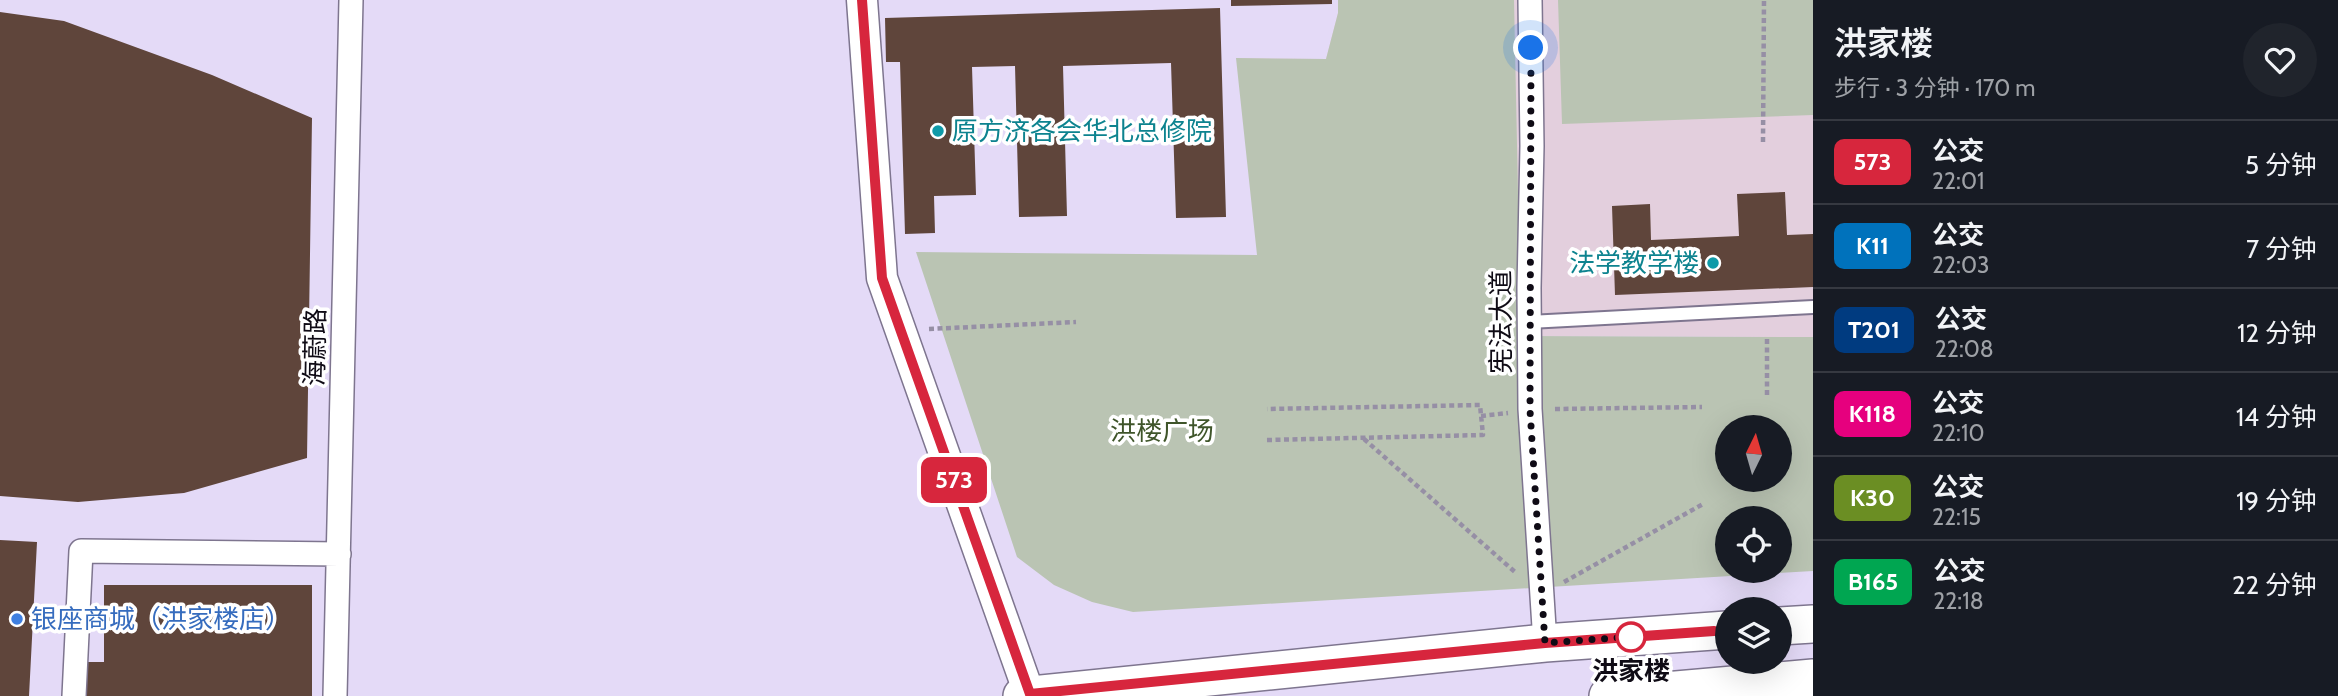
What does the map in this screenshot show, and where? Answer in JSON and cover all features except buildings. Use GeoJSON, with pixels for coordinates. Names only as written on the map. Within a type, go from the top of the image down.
{"type":"FeatureCollection","features":[{"type":"Feature","properties":{"kind":"main road"},"geometry":{"type":"LineString","coordinates":[[1792,625],[1813,624]]}},
{"type":"Feature","properties":{"kind":"main road"},"geometry":{"type":"LineString","coordinates":[[1027,695],[1545,643],[1715,631]]}},
{"type":"Feature","properties":{"kind":"main road"},"geometry":{"type":"LineString","coordinates":[[1608,696],[1718,691],[1813,678]]}},
{"type":"Feature","properties":{"kind":"street","name":"海蔚路"},"geometry":{"type":"LineString","coordinates":[[335,696],[351,0]]}},
{"type":"Feature","properties":{"kind":"street"},"geometry":{"type":"LineString","coordinates":[[862,0],[882,278],[1027,695]]}},
{"type":"Feature","properties":{"kind":"street","name":"宪法大道"},"geometry":{"type":"LineString","coordinates":[[1530,0],[1530,410],[1545,643]]}},
{"type":"Feature","properties":{"kind":"street"},"geometry":{"type":"LineString","coordinates":[[74,696],[81,551],[339,554]]}},
{"type":"Feature","properties":{"kind":"lane"},"geometry":{"type":"LineString","coordinates":[[1529,322],[1813,307]]}},
{"type":"Feature","properties":{"kind":"path"},"geometry":{"type":"LineString","coordinates":[[1763,142],[1764,0]]}},
{"type":"Feature","properties":{"kind":"path"},"geometry":{"type":"LineString","coordinates":[[924,330],[1076,322]]}},
{"type":"Feature","properties":{"kind":"path"},"geometry":{"type":"LineString","coordinates":[[1767,338],[1767,395]]}},
{"type":"Feature","properties":{"kind":"path"},"geometry":{"type":"LineString","coordinates":[[1267,409],[1480,405],[1483,435],[1267,440]]}},
{"type":"Feature","properties":{"kind":"path"},"geometry":{"type":"LineString","coordinates":[[1481,416],[1530,410],[1702,407]]}},
{"type":"Feature","properties":{"kind":"path"},"geometry":{"type":"LineString","coordinates":[[1363,438],[1541,595],[1703,504]]}},
{"type":"Feature","properties":{"kind":"shaded area"},"geometry":{"type":"Polygon","coordinates":[[[1338,0],[1813,0],[1813,337],[1521,336],[1236,58],[1326,59],[1338,13],[1338,0]]]}},
{"type":"Feature","properties":{"kind":"green space","name":"洪楼广场"},"geometry":{"type":"Polygon","coordinates":[[[1338,0],[1514,0],[1521,336],[1813,337],[1813,571],[1792,572],[1792,506],[1715,506],[1715,577],[1133,612],[1092,602],[1054,585],[1017,557],[916,252],[1257,255],[1236,58],[1326,59],[1338,13],[1338,0]]]}},
{"type":"Feature","properties":{"kind":"green space"},"geometry":{"type":"Polygon","coordinates":[[[1558,0],[1813,0],[1813,115],[1562,124],[1558,0]]]}},
{"type":"Feature","properties":{"kind":"bus line","name":"573"},"geometry":{"type":"LineString","coordinates":[[862,0],[882,278],[1030,694],[1545,643],[1714,631]]}},
{"type":"Feature","properties":{"kind":"place","name":"原方济各会华北总修院"},"geometry":{"type":"Point","coordinates":[938,131]}},
{"type":"Feature","properties":{"kind":"place","name":"法学教学楼"},"geometry":{"type":"Point","coordinates":[1713,263]}},
{"type":"Feature","properties":{"kind":"place","name":"银座商城（洪家楼店）"},"geometry":{"type":"Point","coordinates":[17,619]}},
{"type":"Feature","properties":{"kind":"place","name":"洪家楼"},"geometry":{"type":"Point","coordinates":[1631,637]}},
{"type":"Feature","properties":{"kind":"route"},"geometry":{"type":"LineString","coordinates":[[1531,48],[1530,410],[1545,643],[1642,636],[1631,637]]}}]}
